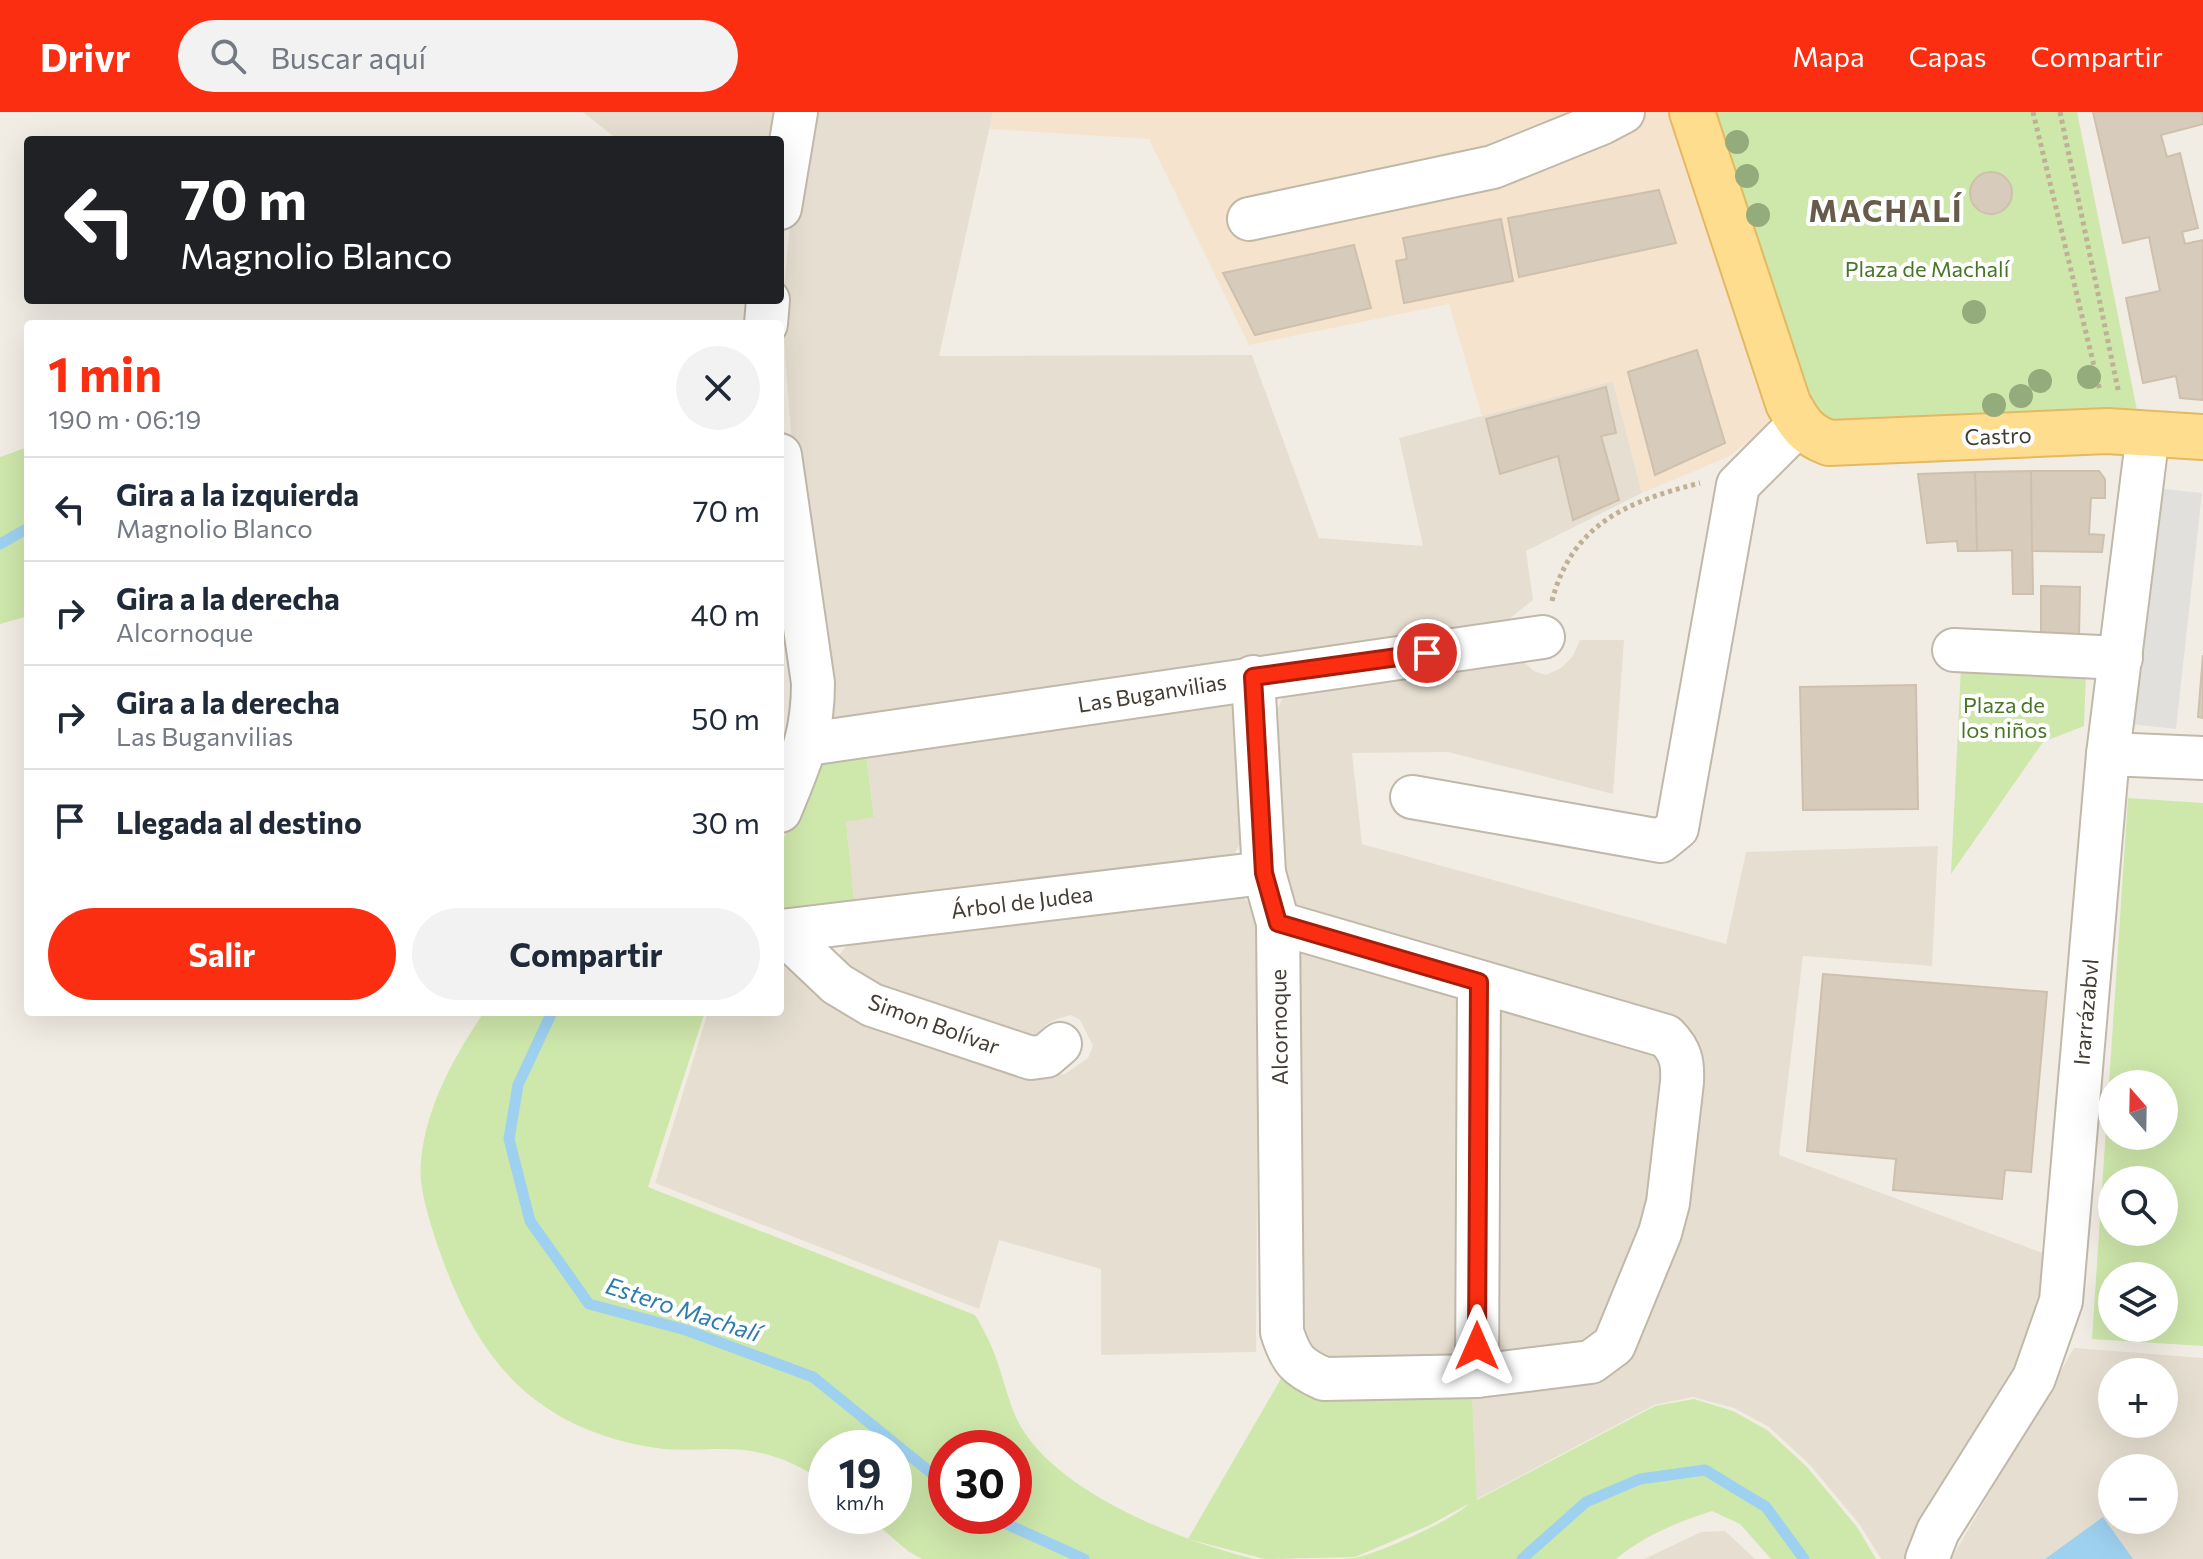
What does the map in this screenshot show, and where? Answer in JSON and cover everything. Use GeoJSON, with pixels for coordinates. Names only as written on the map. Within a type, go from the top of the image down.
{"type":"FeatureCollection","features":[{"type":"Feature","properties":{"kind":"main road"},"geometry":{"type":"LineString","coordinates":[[1692,112],[1788,403],[1799,424]]}},
{"type":"Feature","properties":{"kind":"main road","name":"Castro"},"geometry":{"type":"LineString","coordinates":[[1799,424],[1813,437],[1829,443],[2128,432],[2203,437]]}},
{"type":"Feature","properties":{"kind":"street"},"geometry":{"type":"LineString","coordinates":[[784,184],[796,112]]}},
{"type":"Feature","properties":{"kind":"street"},"geometry":{"type":"LineString","coordinates":[[1249,219],[1493,167],[1623,112]]}},
{"type":"Feature","properties":{"kind":"street"},"geometry":{"type":"LineString","coordinates":[[1412,797],[1661,841],[1677,828],[1738,485],[1799,424]]}},
{"type":"Feature","properties":{"kind":"street","name":"Irarrázabvl"},"geometry":{"type":"LineString","coordinates":[[1927,1559],[1938,1531],[2034,1378],[2061,1301],[2108,754],[2121,658],[2128,432]]}},
{"type":"Feature","properties":{"kind":"street"},"geometry":{"type":"LineString","coordinates":[[784,483],[813,683],[808,744],[784,801]]}},
{"type":"Feature","properties":{"kind":"street","name":"Las Buganvilias"},"geometry":{"type":"LineString","coordinates":[[808,744],[1543,637]]}},
{"type":"Feature","properties":{"kind":"street"},"geometry":{"type":"LineString","coordinates":[[1954,650],[2121,658]]}},
{"type":"Feature","properties":{"kind":"street","name":"Alcornoque"},"geometry":{"type":"LineString","coordinates":[[1253,677],[1264,873],[1278,923],[1282,1332],[1289,1355],[1305,1371],[1324,1379],[1477,1376]]}},
{"type":"Feature","properties":{"kind":"street"},"geometry":{"type":"LineString","coordinates":[[2108,754],[2203,758]]}},
{"type":"Feature","properties":{"kind":"street","name":"Árbol de Judea"},"geometry":{"type":"LineString","coordinates":[[784,931],[1264,873]]}},
{"type":"Feature","properties":{"kind":"street"},"geometry":{"type":"LineString","coordinates":[[1278,923],[1666,1036],[1677,1047],[1683,1062],[1668,1203],[1660,1233],[1614,1345],[1591,1362],[1477,1376],[1479,982]]}},
{"type":"Feature","properties":{"kind":"street","name":"Simon Bolívar"},"geometry":{"type":"LineString","coordinates":[[784,935],[837,984],[872,1005],[1031,1058],[1046,1056],[1060,1044]]}},
{"type":"Feature","properties":{"kind":"path"},"geometry":{"type":"LineString","coordinates":[[2033,112],[2101,395],[2128,432]]}},
{"type":"Feature","properties":{"kind":"path"},"geometry":{"type":"LineString","coordinates":[[2060,112],[2128,432]]}},
{"type":"Feature","properties":{"kind":"path"},"geometry":{"type":"LineString","coordinates":[[1543,637],[1553,596],[1568,559],[1591,530],[1667,491],[1708,481]]}},
{"type":"Feature","properties":{"kind":"shaded area"},"geometry":{"type":"Polygon","coordinates":[[[583,112],[777,112],[773,136],[613,136],[583,112]]]}},
{"type":"Feature","properties":{"kind":"shaded area"},"geometry":{"type":"Polygon","coordinates":[[[812,112],[993,112],[939,356],[1252,355],[1319,538],[1423,546],[1399,438],[1613,381],[1642,493],[1526,551],[1533,600],[1508,620],[1504,633],[836,723],[830,714],[826,640],[791,433],[782,311],[789,235],[812,112]]]}},
{"type":"Feature","properties":{"kind":"shaded area"},"geometry":{"type":"Polygon","coordinates":[[[993,112],[1675,112],[1772,390],[1773,424],[1728,457],[1642,493],[1613,381],[1482,416],[1449,304],[1249,345],[1149,139],[989,129],[993,112]]]}},
{"type":"Feature","properties":{"kind":"shaded area"},"geometry":{"type":"Polygon","coordinates":[[[2155,488],[2202,493],[2176,729],[2130,724],[2155,488]]]}},
{"type":"Feature","properties":{"kind":"shaded area"},"geometry":{"type":"Polygon","coordinates":[[[1580,640],[1624,640],[1613,794],[1448,752],[1352,753],[1362,844],[1726,944],[1746,852],[1938,846],[1932,966],[1803,956],[1779,1155],[2056,1258],[2041,1322],[1916,1559],[1881,1559],[1860,1525],[1810,1465],[1769,1427],[1734,1408],[1693,1397],[1654,1405],[1477,1499],[1472,1393],[1603,1378],[1630,1356],[1700,1056],[1304,912],[1292,901],[1285,882],[1278,708],[1285,693],[1523,661],[1534,671],[1546,675],[1561,668],[1573,656],[1580,640]]]}},
{"type":"Feature","properties":{"kind":"shaded area"},"geometry":{"type":"Polygon","coordinates":[[[1225,701],[1235,709],[1240,720],[1240,844],[1233,856],[855,907],[846,822],[874,816],[865,746],[1225,701]]]}},
{"type":"Feature","properties":{"kind":"shaded area"},"geometry":{"type":"Polygon","coordinates":[[[1239,895],[1254,906],[1259,923],[1256,1352],[1101,1355],[1101,1269],[999,1240],[979,1309],[655,1183],[707,1016],[784,1016],[784,955],[1047,1076],[1065,1074],[1088,1058],[1093,1046],[1080,1020],[1071,1015],[1047,1024],[1030,1041],[881,999],[838,957],[846,946],[860,941],[1239,895]]]}},
{"type":"Feature","properties":{"kind":"shaded area"},"geometry":{"type":"Polygon","coordinates":[[[1301,950],[1459,995],[1462,1358],[1330,1364],[1303,1353],[1297,952],[1301,950]]]}},
{"type":"Feature","properties":{"kind":"shaded area"},"geometry":{"type":"Polygon","coordinates":[[[1499,1006],[1646,1046],[1660,1059],[1667,1073],[1655,1204],[1595,1342],[1494,1362],[1499,1006]]]}},
{"type":"Feature","properties":{"kind":"shaded area"},"geometry":{"type":"Polygon","coordinates":[[[2074,1348],[2203,1358],[2203,1559],[1951,1559],[2074,1348]]]}},
{"type":"Feature","properties":{"kind":"shaded area"},"geometry":{"type":"Polygon","coordinates":[[[1725,1531],[1755,1559],[1644,1559],[1701,1532],[1725,1531]]]}},
{"type":"Feature","properties":{"kind":"green space","name":"Plaza de Machalí"},"geometry":{"type":"Polygon","coordinates":[[[1706,112],[2077,112],[2137,410],[2095,419],[1841,429],[1810,413],[1706,112]]]}},
{"type":"Feature","properties":{"kind":"green space"},"geometry":{"type":"Polygon","coordinates":[[[24,448],[24,617],[0,624],[0,457],[24,448]]]}},
{"type":"Feature","properties":{"kind":"green space","name":"Plaza de los niños"},"geometry":{"type":"Polygon","coordinates":[[[1961,667],[2086,673],[2084,726],[2043,742],[1951,874],[1961,667]]]}},
{"type":"Feature","properties":{"kind":"green space"},"geometry":{"type":"Polygon","coordinates":[[[865,746],[874,817],[846,822],[855,907],[788,911],[784,906],[784,837],[817,764],[865,746]]]}},
{"type":"Feature","properties":{"kind":"green space"},"geometry":{"type":"Polygon","coordinates":[[[2128,798],[2203,803],[2203,1346],[2140,1342],[2178,1342],[2178,1262],[2098,1262],[2098,1339],[2092,1339],[2098,1246],[2178,1246],[2178,1166],[2104,1166],[2105,1150],[2178,1150],[2178,1070],[2110,1070],[2128,798]]]}},
{"type":"Feature","properties":{"kind":"green space"},"geometry":{"type":"Polygon","coordinates":[[[481,1016],[704,1016],[648,1187],[975,1315],[986,1335],[1023,1430],[928,1430],[928,1534],[1032,1534],[1032,1442],[1064,1474],[1126,1512],[1194,1541],[1255,1559],[922,1559],[888,1534],[912,1534],[912,1430],[808,1430],[808,1472],[778,1458],[737,1449],[676,1450],[642,1446],[571,1422],[518,1385],[497,1362],[478,1336],[449,1277],[428,1213],[420,1171],[429,1121],[443,1083],[481,1016]]]}},
{"type":"Feature","properties":{"kind":"green space"},"geometry":{"type":"Polygon","coordinates":[[[1282,1377],[1295,1389],[1308,1394],[1472,1393],[1477,1500],[1655,1406],[1694,1399],[1733,1411],[1767,1430],[1807,1467],[1857,1527],[1876,1559],[1771,1559],[1740,1524],[1712,1511],[1661,1530],[1616,1559],[1329,1559],[1355,1558],[1382,1549],[1432,1527],[1470,1503],[1430,1525],[1355,1557],[1265,1559],[1188,1539],[1282,1377]]]}},
{"type":"Feature","properties":{"kind":"water"},"geometry":{"type":"Polygon","coordinates":[[[2098,1521],[2098,1534],[2115,1534],[2133,1559],[2045,1559],[2098,1521]]]}},
{"type":"Feature","properties":{"kind":"building"},"geometry":{"type":"Polygon","coordinates":[[[2093,112],[2203,112],[2203,124],[2161,135],[2167,157],[2180,153],[2198,228],[2182,232],[2185,244],[2203,240],[2203,400],[2180,398],[2176,376],[2143,383],[2126,298],[2160,291],[2149,237],[2123,243],[2093,112]]]}},
{"type":"Feature","properties":{"kind":"building"},"geometry":{"type":"Polygon","coordinates":[[[1991,172],[2006,178],[2012,193],[2006,208],[1991,214],[1976,208],[1970,193],[1976,178],[1991,172]]]}},
{"type":"Feature","properties":{"kind":"building"},"geometry":{"type":"Polygon","coordinates":[[[1659,190],[1676,243],[1519,277],[1508,218],[1659,190]]]}},
{"type":"Feature","properties":{"kind":"building"},"geometry":{"type":"Polygon","coordinates":[[[1501,219],[1513,281],[1404,303],[1396,261],[1407,259],[1403,238],[1501,219]]]}},
{"type":"Feature","properties":{"kind":"building"},"geometry":{"type":"Polygon","coordinates":[[[1354,245],[1371,308],[1255,335],[1223,273],[1354,245]]]}},
{"type":"Feature","properties":{"kind":"building"},"geometry":{"type":"Polygon","coordinates":[[[1697,350],[1725,443],[1655,475],[1628,372],[1697,350]]]}},
{"type":"Feature","properties":{"kind":"building"},"geometry":{"type":"Polygon","coordinates":[[[1606,387],[1616,433],[1601,436],[1619,500],[1573,520],[1558,456],[1500,474],[1486,419],[1606,387]]]}},
{"type":"Feature","properties":{"kind":"building"},"geometry":{"type":"Polygon","coordinates":[[[2031,471],[2033,594],[2013,594],[2012,550],[1977,551],[1975,472],[2031,471]]]}},
{"type":"Feature","properties":{"kind":"building"},"geometry":{"type":"Polygon","coordinates":[[[2031,471],[2099,471],[2105,479],[2105,498],[2091,498],[2089,534],[2104,535],[2102,552],[2032,551],[2031,471]]]}},
{"type":"Feature","properties":{"kind":"building"},"geometry":{"type":"Polygon","coordinates":[[[1975,472],[1977,551],[1958,551],[1957,541],[1927,543],[1918,474],[1975,472]]]}},
{"type":"Feature","properties":{"kind":"building"},"geometry":{"type":"Polygon","coordinates":[[[2041,586],[2080,587],[2079,636],[2041,633],[2041,586]]]}},
{"type":"Feature","properties":{"kind":"building"},"geometry":{"type":"Polygon","coordinates":[[[2203,655],[2203,718],[2198,717],[2203,655]]]}},
{"type":"Feature","properties":{"kind":"building"},"geometry":{"type":"Polygon","coordinates":[[[1916,685],[1918,809],[1803,810],[1800,687],[1916,685]]]}},
{"type":"Feature","properties":{"kind":"building"},"geometry":{"type":"Polygon","coordinates":[[[1823,974],[2047,992],[2031,1172],[2005,1170],[2002,1199],[1893,1190],[1896,1159],[1807,1151],[1823,974]]]}},
{"type":"Feature","properties":{"kind":"waterway","name":"Estero Machalí"},"geometry":{"type":"LineString","coordinates":[[0,544],[24,530]]}},
{"type":"Feature","properties":{"kind":"waterway","name":"Estero Machalí"},"geometry":{"type":"LineString","coordinates":[[550,1016],[518,1085],[509,1139],[530,1221],[589,1304],[686,1330],[813,1377],[928,1470]]}},
{"type":"Feature","properties":{"kind":"waterway","name":"Estero Machalí"},"geometry":{"type":"LineString","coordinates":[[1522,1559],[1586,1502],[1640,1479],[1705,1470],[1766,1507],[1804,1559]]}},
{"type":"Feature","properties":{"kind":"waterway","name":"Estero Machalí"},"geometry":{"type":"LineString","coordinates":[[1029,1534],[1084,1559]]}},
{"type":"Feature","properties":{"kind":"district","name":"MACHALÍ"},"geometry":{"type":"Point","coordinates":[1886,212]}},
{"type":"Feature","properties":{"kind":"route"},"geometry":{"type":"LineString","coordinates":[[1427,653],[1253,677],[1264,873],[1278,923],[1479,982],[1477,1346]]}}]}
